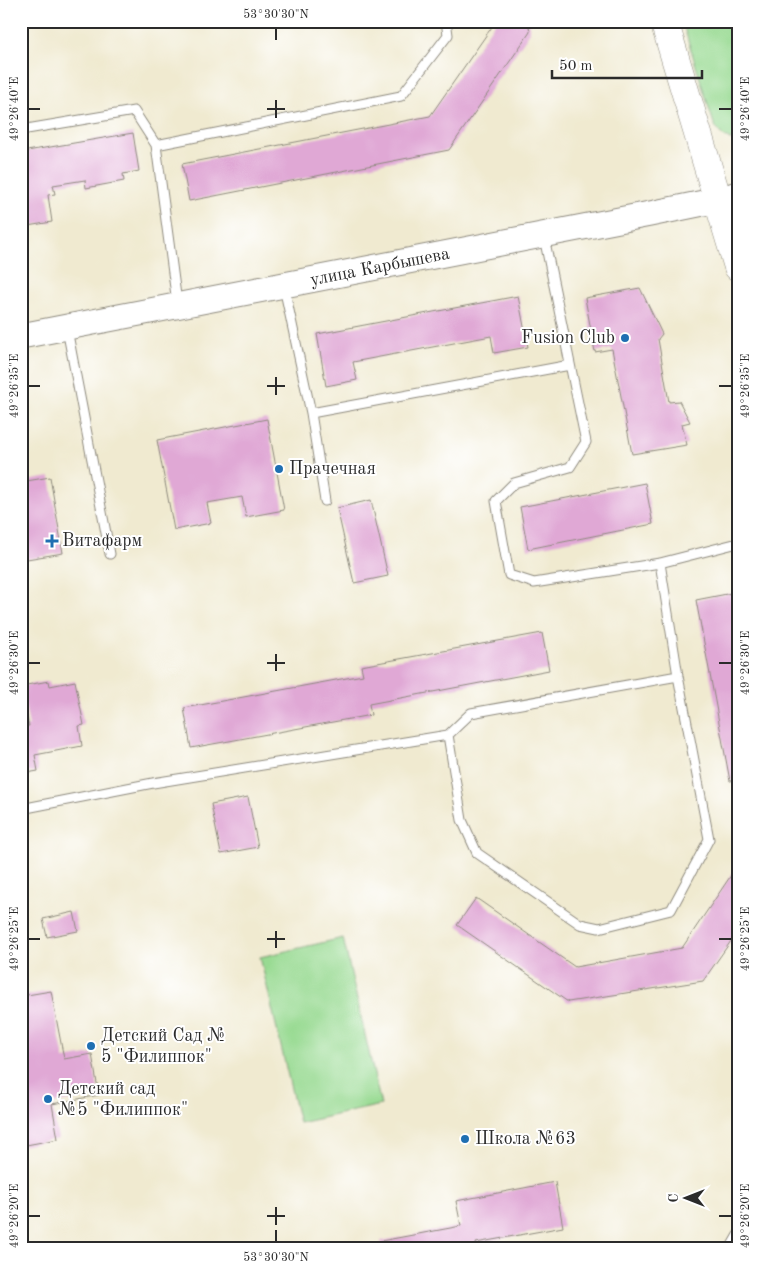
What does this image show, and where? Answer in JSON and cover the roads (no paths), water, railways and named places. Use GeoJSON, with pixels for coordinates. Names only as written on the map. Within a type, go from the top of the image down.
{"type":"FeatureCollection","features":[{"type":"Feature","properties":{"kind":"main road"},"geometry":{"type":"LineString","coordinates":[[664,21],[728,197],[738,267]]}},
{"type":"Feature","properties":{"kind":"street","name":"улица Карбышева"},"geometry":{"type":"LineString","coordinates":[[21,336],[728,197]]}},
{"type":"Feature","properties":{"kind":"lane"},"geometry":{"type":"LineString","coordinates":[[156,145],[401,96],[448,35],[446,21]]}},
{"type":"Feature","properties":{"kind":"lane"},"geometry":{"type":"LineString","coordinates":[[21,130],[134,111],[156,145],[177,306]]}},
{"type":"Feature","properties":{"kind":"lane"},"geometry":{"type":"LineString","coordinates":[[543,234],[586,442],[570,467],[514,483],[496,501],[510,575],[534,583],[660,563],[738,543]]}},
{"type":"Feature","properties":{"kind":"lane"},"geometry":{"type":"LineString","coordinates":[[284,285],[311,414],[325,500]]}},
{"type":"Feature","properties":{"kind":"lane"},"geometry":{"type":"LineString","coordinates":[[67,328],[110,554]]}},
{"type":"Feature","properties":{"kind":"lane"},"geometry":{"type":"LineString","coordinates":[[311,414],[570,365]]}},
{"type":"Feature","properties":{"kind":"lane"},"geometry":{"type":"LineString","coordinates":[[448,735],[462,820],[477,853],[580,924],[599,928],[671,910],[709,840],[678,676],[660,563]]}},
{"type":"Feature","properties":{"kind":"lane"},"geometry":{"type":"LineString","coordinates":[[21,809],[153,783],[448,735],[471,713],[678,676]]}},
{"type":"Feature","properties":{"kind":"lane"},"geometry":{"type":"LineString","coordinates":[[730,1249],[738,1235]]}},
{"type":"Feature","properties":{"kind":"place","name":"Fusion Club"},"geometry":{"type":"Point","coordinates":[625,338]}},
{"type":"Feature","properties":{"kind":"place","name":"Прачечная"},"geometry":{"type":"Point","coordinates":[279,469]}},
{"type":"Feature","properties":{"kind":"place","name":"Витафарм"},"geometry":{"type":"Point","coordinates":[52,541]}},
{"type":"Feature","properties":{"kind":"place","name":"Детский Сад № 5 \"Филиппок\""},"geometry":{"type":"Point","coordinates":[91,1046]}},
{"type":"Feature","properties":{"kind":"place","name":"Детский сад №5 \"Филиппок\""},"geometry":{"type":"Point","coordinates":[48,1099]}},
{"type":"Feature","properties":{"kind":"place","name":"Школа №63"},"geometry":{"type":"Point","coordinates":[465,1139]}}]}
